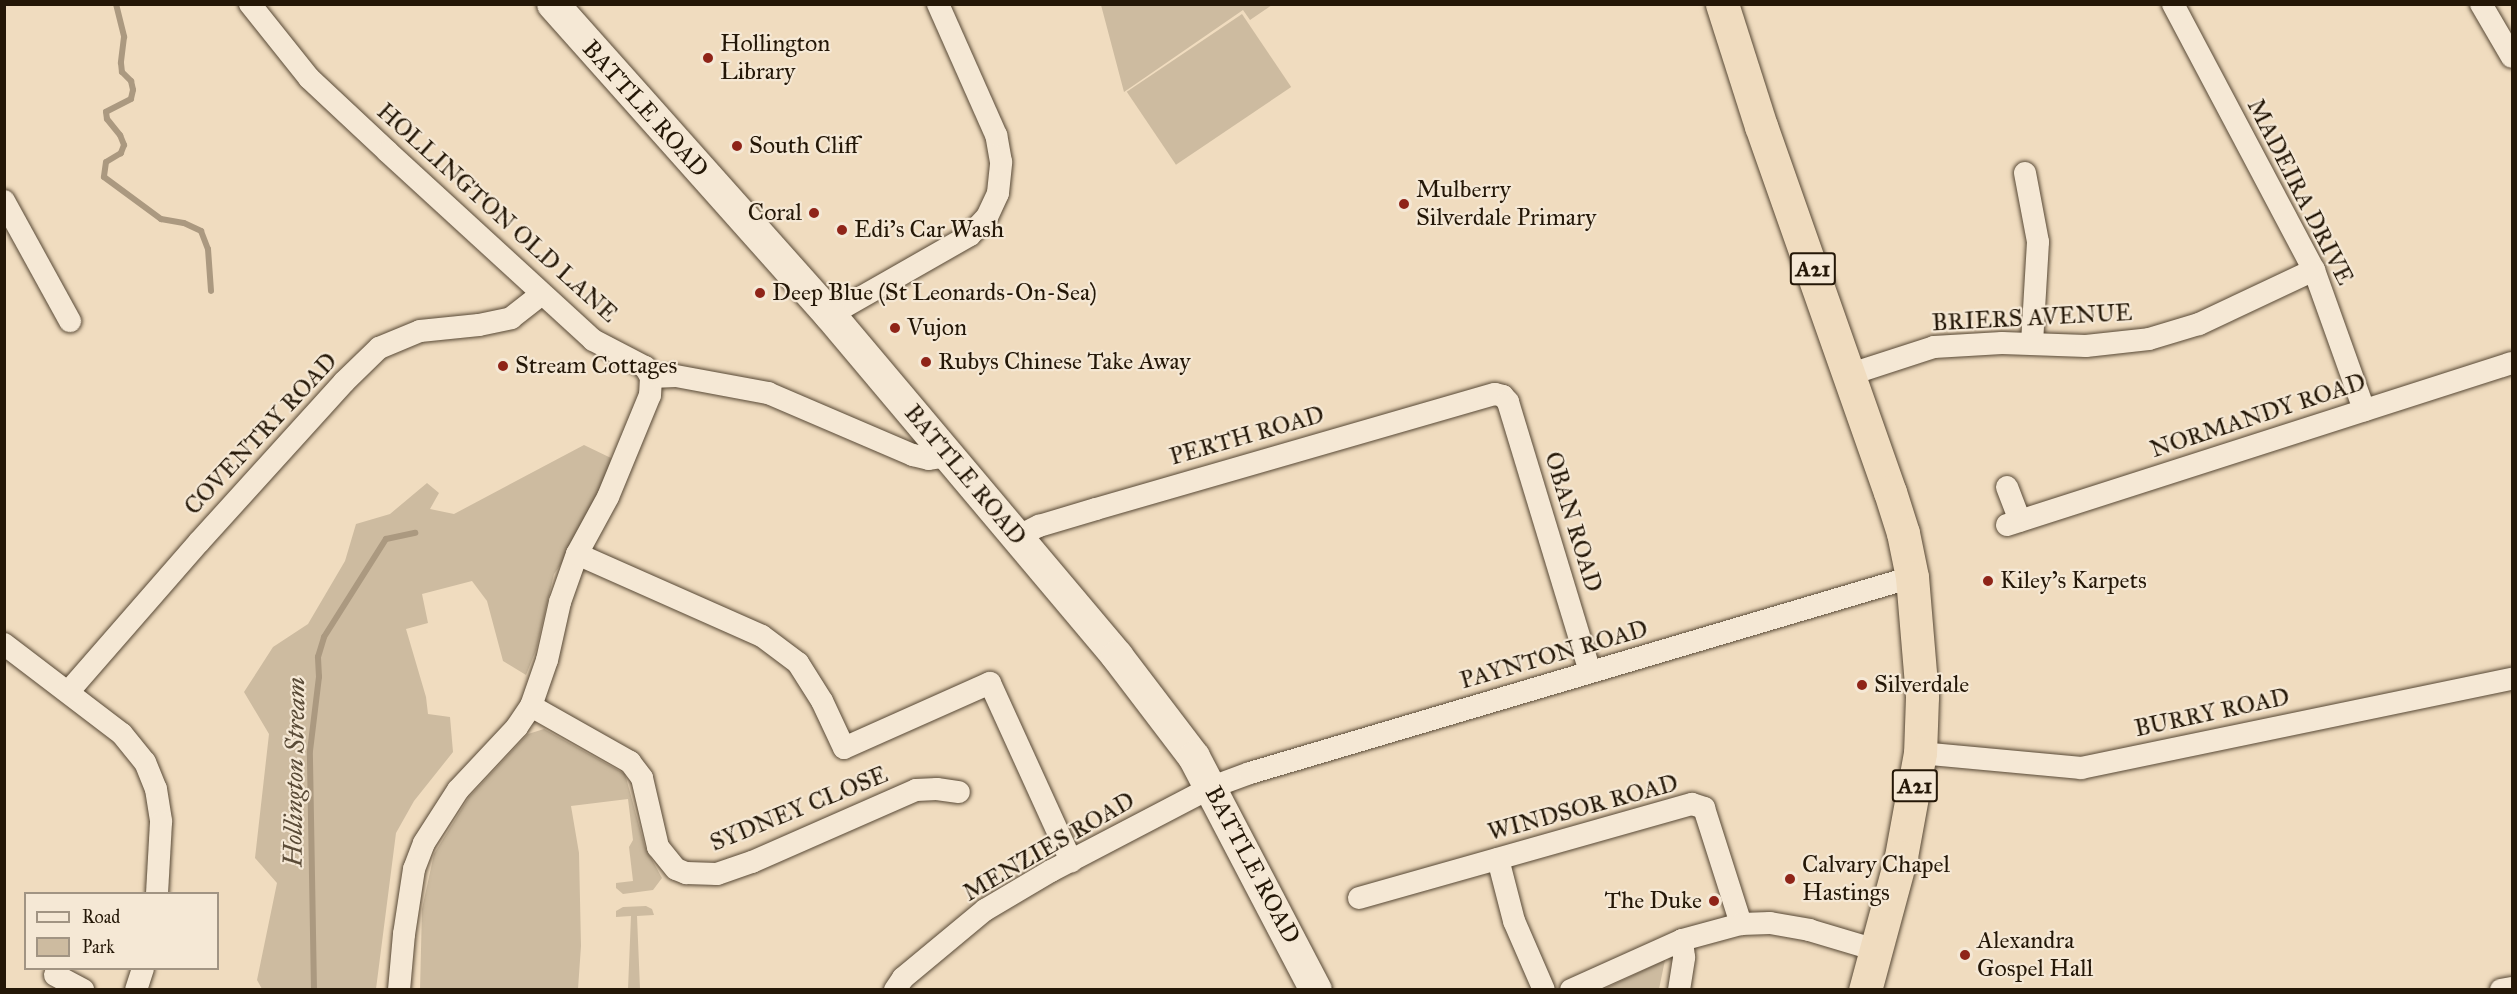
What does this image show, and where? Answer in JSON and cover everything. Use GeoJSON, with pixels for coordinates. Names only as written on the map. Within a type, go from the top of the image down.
{"type":"FeatureCollection","features":[{"type":"Feature","properties":{"kind":"highway","name":"A21"},"geometry":{"type":"LineString","coordinates":[[1722,4],[1754,104],[1851,374],[1903,533],[1912,577],[1922,697],[1920,753],[1901,857],[1865,990]]}},
{"type":"Feature","properties":{"kind":"main road","name":"BATTLE ROAD"},"geometry":{"type":"LineString","coordinates":[[555,5],[830,315],[1117,656],[1194,757],[1212,787],[1316,990]]}},
{"type":"Feature","properties":{"kind":"street","name":"HOLLINGTON OLD LANE"},"geometry":{"type":"LineString","coordinates":[[250,4],[309,78],[593,340],[645,367],[651,377]]}},
{"type":"Feature","properties":{"kind":"street"},"geometry":{"type":"LineString","coordinates":[[830,315],[970,235],[987,217],[998,193],[1001,162],[996,135],[938,4]]}},
{"type":"Feature","properties":{"kind":"street","name":"MADEIRA DRIVE"},"geometry":{"type":"LineString","coordinates":[[2173,4],[2314,270],[2364,410]]}},
{"type":"Feature","properties":{"kind":"street"},"geometry":{"type":"LineString","coordinates":[[2481,4],[2512,57]]}},
{"type":"Feature","properties":{"kind":"street"},"geometry":{"type":"LineString","coordinates":[[2025,173],[2038,242],[2032,344]]}},
{"type":"Feature","properties":{"kind":"street"},"geometry":{"type":"LineString","coordinates":[[4,201],[70,321]]}},
{"type":"Feature","properties":{"kind":"street","name":"BRIERS AVENUE"},"geometry":{"type":"LineString","coordinates":[[1851,374],[1934,347],[2032,344],[2086,346],[2149,339],[2199,324],[2314,270]]}},
{"type":"Feature","properties":{"kind":"street","name":"COVENTRY ROAD"},"geometry":{"type":"LineString","coordinates":[[69,691],[206,534],[344,382],[379,348],[420,331],[479,325],[511,318],[542,294]]}},
{"type":"Feature","properties":{"kind":"street","name":"NORMANDY ROAD"},"geometry":{"type":"LineString","coordinates":[[2007,487],[2013,523],[2512,363]]}},
{"type":"Feature","properties":{"kind":"street"},"geometry":{"type":"LineString","coordinates":[[399,990],[404,934],[414,869],[424,843],[458,790],[517,727],[531,706],[547,660],[560,602],[577,554],[608,497],[650,395],[651,377],[676,376],[768,393],[913,455],[929,459],[949,456]]}},
{"type":"Feature","properties":{"kind":"street","name":"PERTH ROAD"},"geometry":{"type":"LineString","coordinates":[[1017,537],[1039,526],[1495,394]]}},
{"type":"Feature","properties":{"kind":"street","name":"OBAN ROAD"},"geometry":{"type":"LineString","coordinates":[[1495,394],[1503,396],[1508,402],[1590,672]]}},
{"type":"Feature","properties":{"kind":"street"},"geometry":{"type":"LineString","coordinates":[[577,554],[762,636],[798,663],[822,701],[844,748],[990,683],[1071,861]]}},
{"type":"Feature","properties":{"kind":"street","name":"PAYNTON ROAD"},"geometry":{"type":"LineString","coordinates":[[1212,787],[1250,773],[1912,577]]}},
{"type":"Feature","properties":{"kind":"street"},"geometry":{"type":"LineString","coordinates":[[4,644],[69,691],[122,734],[145,762],[156,789],[161,822],[157,892]]}},
{"type":"Feature","properties":{"kind":"street","name":"BURRY ROAD"},"geometry":{"type":"LineString","coordinates":[[1920,753],[2081,768],[2512,679]]}},
{"type":"Feature","properties":{"kind":"street","name":"SYDNEY CLOSE"},"geometry":{"type":"LineString","coordinates":[[531,706],[630,762],[642,778],[658,847],[676,869],[686,873],[717,874],[752,862],[916,790],[937,789],[959,792]]}},
{"type":"Feature","properties":{"kind":"street","name":"MENZIES ROAD"},"geometry":{"type":"LineString","coordinates":[[895,990],[903,978],[985,910],[1071,861],[1212,787]]}},
{"type":"Feature","properties":{"kind":"street","name":"WINDSOR ROAD"},"geometry":{"type":"LineString","coordinates":[[1359,898],[1692,804],[1704,808],[1741,924]]}},
{"type":"Feature","properties":{"kind":"street"},"geometry":{"type":"LineString","coordinates":[[1498,859],[1514,921],[1544,990]]}},
{"type":"Feature","properties":{"kind":"street"},"geometry":{"type":"LineString","coordinates":[[1571,990],[1682,940],[1741,924],[1770,923],[1809,930],[1876,950]]}},
{"type":"Feature","properties":{"kind":"street"},"geometry":{"type":"LineString","coordinates":[[1679,990],[1684,957],[1682,940]]}},
{"type":"Feature","properties":{"kind":"street"},"geometry":{"type":"LineString","coordinates":[[136,990],[143,970]]}},
{"type":"Feature","properties":{"kind":"street"},"geometry":{"type":"LineString","coordinates":[[55,975],[82,990]]}},
{"type":"Feature","properties":{"kind":"street"},"geometry":{"type":"LineString","coordinates":[[2501,990],[2512,988]]}},
{"type":"Feature","properties":{"kind":"green space"},"geometry":{"type":"Polygon","coordinates":[[[1101,4],[1272,5],[1250,20],[1243,10],[1124,92],[1101,4]]]}},
{"type":"Feature","properties":{"kind":"green space"},"geometry":{"type":"Polygon","coordinates":[[[1242,14],[1291,87],[1176,165],[1127,92],[1242,14]]]}},
{"type":"Feature","properties":{"kind":"green space"},"geometry":{"type":"Polygon","coordinates":[[[584,445],[611,458],[605,488],[574,546],[554,574],[536,650],[526,675],[503,661],[487,601],[472,581],[422,594],[428,623],[406,629],[426,697],[428,714],[450,717],[453,752],[414,801],[396,833],[376,989],[262,989],[257,980],[277,883],[255,858],[269,734],[244,692],[273,647],[308,624],[345,561],[356,524],[390,514],[427,483],[439,493],[430,509],[454,514],[584,445]]]}},
{"type":"Feature","properties":{"kind":"green space"},"geometry":{"type":"Polygon","coordinates":[[[544,729],[625,774],[645,847],[662,878],[653,890],[623,894],[616,888],[616,883],[633,881],[629,847],[633,840],[628,799],[571,806],[579,853],[581,946],[578,989],[420,990],[422,909],[434,854],[469,797],[528,734],[544,729]]]}},
{"type":"Feature","properties":{"kind":"green space"},"geometry":{"type":"Polygon","coordinates":[[[646,906],[652,909],[654,915],[637,916],[640,989],[628,989],[631,916],[616,917],[616,911],[623,907],[646,906]]]}},
{"type":"Feature","properties":{"kind":"green space"},"geometry":{"type":"Polygon","coordinates":[[[1665,960],[1659,989],[1604,989],[1665,960]]]}},
{"type":"Feature","properties":{"kind":"waterway","name":"Hollington Stream"},"geometry":{"type":"LineString","coordinates":[[116,4],[124,37],[122,72],[131,81],[133,90],[131,99],[106,112],[107,119],[120,135],[124,145],[121,153],[106,162],[104,177],[161,219],[184,223],[201,231],[208,249],[211,291]]}},
{"type":"Feature","properties":{"kind":"waterway","name":"Hollington Stream"},"geometry":{"type":"LineString","coordinates":[[314,990],[310,751],[319,677],[318,657],[324,637],[386,539],[415,533]]}},
{"type":"Feature","properties":{"kind":"place","name":"Hollington Library"},"geometry":{"type":"Point","coordinates":[708,58]}},
{"type":"Feature","properties":{"kind":"place","name":"South Cliff"},"geometry":{"type":"Point","coordinates":[737,146]}},
{"type":"Feature","properties":{"kind":"place","name":"Mulberry Silverdale Primary"},"geometry":{"type":"Point","coordinates":[1404,204]}},
{"type":"Feature","properties":{"kind":"place","name":"Coral"},"geometry":{"type":"Point","coordinates":[814,213]}},
{"type":"Feature","properties":{"kind":"place","name":"Edi's Car Wash"},"geometry":{"type":"Point","coordinates":[842,230]}},
{"type":"Feature","properties":{"kind":"place","name":"Deep Blue (St Leonards-On-Sea)"},"geometry":{"type":"Point","coordinates":[760,293]}},
{"type":"Feature","properties":{"kind":"place","name":"Vujon"},"geometry":{"type":"Point","coordinates":[895,328]}},
{"type":"Feature","properties":{"kind":"place","name":"Rubys Chinese Take Away"},"geometry":{"type":"Point","coordinates":[926,362]}},
{"type":"Feature","properties":{"kind":"place","name":"Stream Cottages"},"geometry":{"type":"Point","coordinates":[503,366]}},
{"type":"Feature","properties":{"kind":"place","name":"Kiley's Karpets"},"geometry":{"type":"Point","coordinates":[1988,581]}},
{"type":"Feature","properties":{"kind":"place","name":"Silverdale"},"geometry":{"type":"Point","coordinates":[1862,685]}},
{"type":"Feature","properties":{"kind":"place","name":"Calvary Chapel Hastings"},"geometry":{"type":"Point","coordinates":[1790,879]}},
{"type":"Feature","properties":{"kind":"place","name":"The Duke"},"geometry":{"type":"Point","coordinates":[1714,901]}},
{"type":"Feature","properties":{"kind":"place","name":"Alexandra Gospel Hall"},"geometry":{"type":"Point","coordinates":[1965,955]}}]}
